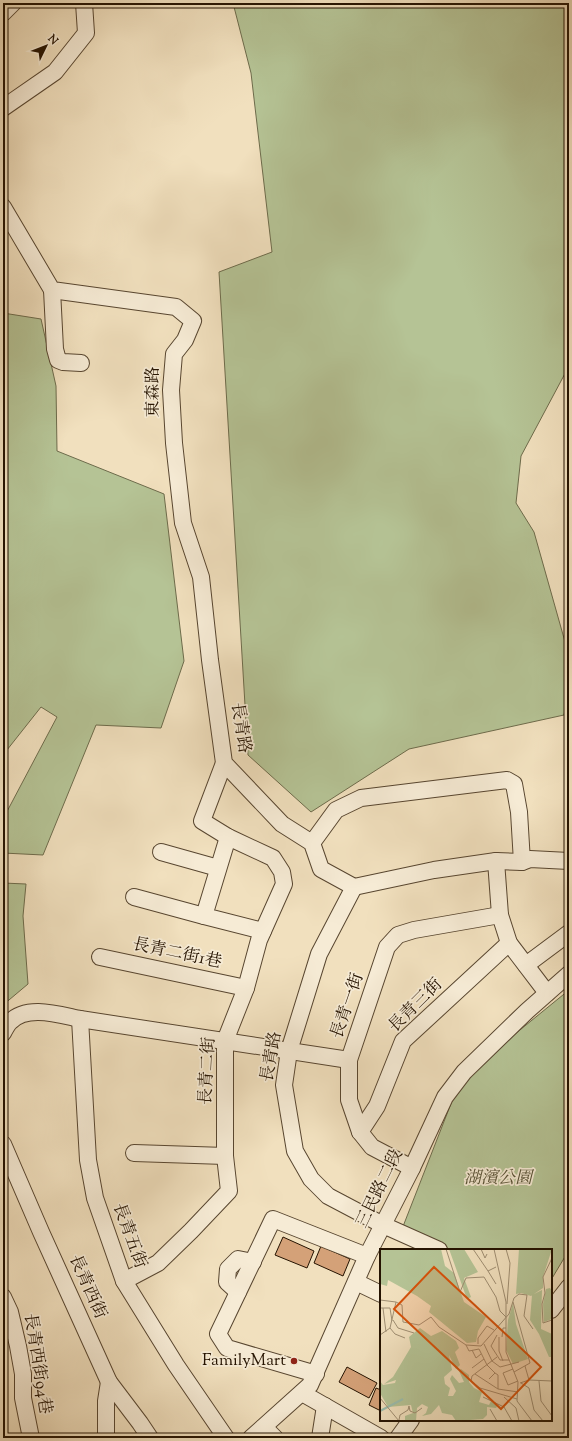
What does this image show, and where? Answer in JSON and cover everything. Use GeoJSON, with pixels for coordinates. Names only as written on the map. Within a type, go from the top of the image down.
{"type":"FeatureCollection","features":[{"type":"Feature","properties":{"kind":"street"},"geometry":{"type":"LineString","coordinates":[[3,13],[13,3]]}},
{"type":"Feature","properties":{"kind":"street"},"geometry":{"type":"LineString","coordinates":[[3,108],[55,72],[86,33],[84,3]]}},
{"type":"Feature","properties":{"kind":"street"},"geometry":{"type":"LineString","coordinates":[[3,208],[52,290],[55,349],[58,360],[81,363]]}},
{"type":"Feature","properties":{"kind":"street","name":"東森路"},"geometry":{"type":"LineString","coordinates":[[52,290],[176,307],[193,321],[185,340],[174,354],[171,390],[183,523],[201,576],[210,660]]}},
{"type":"Feature","properties":{"kind":"street","name":"長青路"},"geometry":{"type":"LineString","coordinates":[[210,660],[224,763],[282,824],[312,843]]}},
{"type":"Feature","properties":{"kind":"street"},"geometry":{"type":"LineString","coordinates":[[204,916],[228,837],[202,821],[224,763]]}},
{"type":"Feature","properties":{"kind":"street"},"geometry":{"type":"LineString","coordinates":[[522,862],[519,812],[514,784],[508,780],[361,798],[336,810],[312,843],[321,869],[354,887],[434,870],[496,861],[522,862],[530,859],[569,861]]}},
{"type":"Feature","properties":{"kind":"street","name":"長青二街"},"geometry":{"type":"LineString","coordinates":[[124,1281],[158,1262],[192,1231],[229,1191],[225,1156],[225,1040],[246,988],[259,940],[284,884],[282,872],[273,858],[228,837]]}},
{"type":"Feature","properties":{"kind":"street"},"geometry":{"type":"LineString","coordinates":[[161,852],[218,868]]}},
{"type":"Feature","properties":{"kind":"street"},"geometry":{"type":"LineString","coordinates":[[496,861],[500,915],[509,943],[547,993]]}},
{"type":"Feature","properties":{"kind":"street","name":"長青路"},"geometry":{"type":"LineString","coordinates":[[354,887],[319,954],[289,1051],[284,1085],[295,1151],[311,1179],[328,1196],[383,1225],[437,1249]]}},
{"type":"Feature","properties":{"kind":"street"},"geometry":{"type":"LineString","coordinates":[[134,897],[263,931]]}},
{"type":"Feature","properties":{"kind":"street","name":"長青一街"},"geometry":{"type":"LineString","coordinates":[[412,1168],[372,1147],[360,1132],[349,1100],[349,1060],[387,947],[398,935],[414,930],[500,915]]}},
{"type":"Feature","properties":{"kind":"street"},"geometry":{"type":"LineString","coordinates":[[526,965],[569,933]]}},
{"type":"Feature","properties":{"kind":"street","name":"長青三街"},"geometry":{"type":"LineString","coordinates":[[360,1132],[377,1106],[403,1041],[509,943]]}},
{"type":"Feature","properties":{"kind":"street","name":"長青二街1巷"},"geometry":{"type":"LineString","coordinates":[[100,957],[246,988]]}},
{"type":"Feature","properties":{"kind":"street","name":"三民路二段"},"geometry":{"type":"LineString","coordinates":[[251,1438],[310,1385],[367,1256],[412,1168],[445,1097],[464,1072],[569,974]]}},
{"type":"Feature","properties":{"kind":"street"},"geometry":{"type":"LineString","coordinates":[[3,1032],[11,1021],[24,1014],[45,1011],[80,1019],[349,1060]]}},
{"type":"Feature","properties":{"kind":"street","name":"長青五街"},"geometry":{"type":"LineString","coordinates":[[80,1019],[88,1160],[95,1198],[124,1281],[176,1365],[226,1438]]}},
{"type":"Feature","properties":{"kind":"street","name":"長青西街"},"geometry":{"type":"LineString","coordinates":[[3,1144],[109,1382],[150,1438]]}},
{"type":"Feature","properties":{"kind":"street"},"geometry":{"type":"LineString","coordinates":[[134,1153],[225,1156]]}},
{"type":"Feature","properties":{"kind":"street"},"geometry":{"type":"LineString","coordinates":[[316,1374],[226,1348],[218,1334],[242,1285],[227,1282],[228,1269],[238,1259],[253,1262],[273,1219],[367,1256]]}},
{"type":"Feature","properties":{"kind":"street"},"geometry":{"type":"LineString","coordinates":[[356,1282],[380,1294]]}},
{"type":"Feature","properties":{"kind":"street"},"geometry":{"type":"LineString","coordinates":[[552,1309],[569,1287]]}},
{"type":"Feature","properties":{"kind":"street","name":"長青西街94巷"},"geometry":{"type":"LineString","coordinates":[[3,1297],[10,1312],[18,1346],[23,1374],[23,1398],[31,1438]]}},
{"type":"Feature","properties":{"kind":"street"},"geometry":{"type":"LineString","coordinates":[[106,1438],[106,1401],[109,1382]]}},
{"type":"Feature","properties":{"kind":"street"},"geometry":{"type":"LineString","coordinates":[[302,1393],[381,1438]]}},
{"type":"Feature","properties":{"kind":"street"},"geometry":{"type":"LineString","coordinates":[[320,1438],[325,1406]]}},
{"type":"Feature","properties":{"kind":"street"},"geometry":{"type":"LineString","coordinates":[[398,1438],[410,1421]]}},
{"type":"Feature","properties":{"kind":"street"},"geometry":{"type":"LineString","coordinates":[[264,1427],[275,1438]]}},
{"type":"Feature","properties":{"kind":"green space"},"geometry":{"type":"Polygon","coordinates":[[[233,3],[569,3],[569,366],[521,456],[516,503],[534,532],[569,656],[569,688],[564,715],[409,749],[311,812],[248,755],[219,272],[272,252],[251,73],[233,3]]]}},
{"type":"Feature","properties":{"kind":"green space"},"geometry":{"type":"Polygon","coordinates":[[[3,313],[41,319],[56,386],[57,451],[164,494],[184,661],[161,728],[96,725],[43,855],[3,853],[3,819],[57,717],[41,707],[3,755],[3,313]]]}},
{"type":"Feature","properties":{"kind":"green space"},"geometry":{"type":"Polygon","coordinates":[[[3,883],[26,884],[23,916],[28,984],[3,1005],[3,883]]]}},
{"type":"Feature","properties":{"kind":"green space","name":"湖濱公園"},"geometry":{"type":"Polygon","coordinates":[[[569,990],[569,1250],[552,1278],[552,1249],[441,1249],[402,1229],[461,1078],[569,990]]]}},
{"type":"Feature","properties":{"kind":"building"},"geometry":{"type":"Polygon","coordinates":[[[283,1237],[314,1251],[307,1268],[275,1255],[283,1237]]]}},
{"type":"Feature","properties":{"kind":"building"},"geometry":{"type":"Polygon","coordinates":[[[321,1246],[350,1259],[343,1276],[314,1263],[321,1246]]]}},
{"type":"Feature","properties":{"kind":"building"},"geometry":{"type":"Polygon","coordinates":[[[347,1367],[377,1383],[369,1398],[339,1382],[347,1367]]]}},
{"type":"Feature","properties":{"kind":"building"},"geometry":{"type":"Polygon","coordinates":[[[376,1388],[380,1390],[380,1410],[369,1405],[376,1388]]]}},
{"type":"Feature","properties":{"kind":"place","name":"FamilyMart"},"geometry":{"type":"Point","coordinates":[294,1361]}}]}
